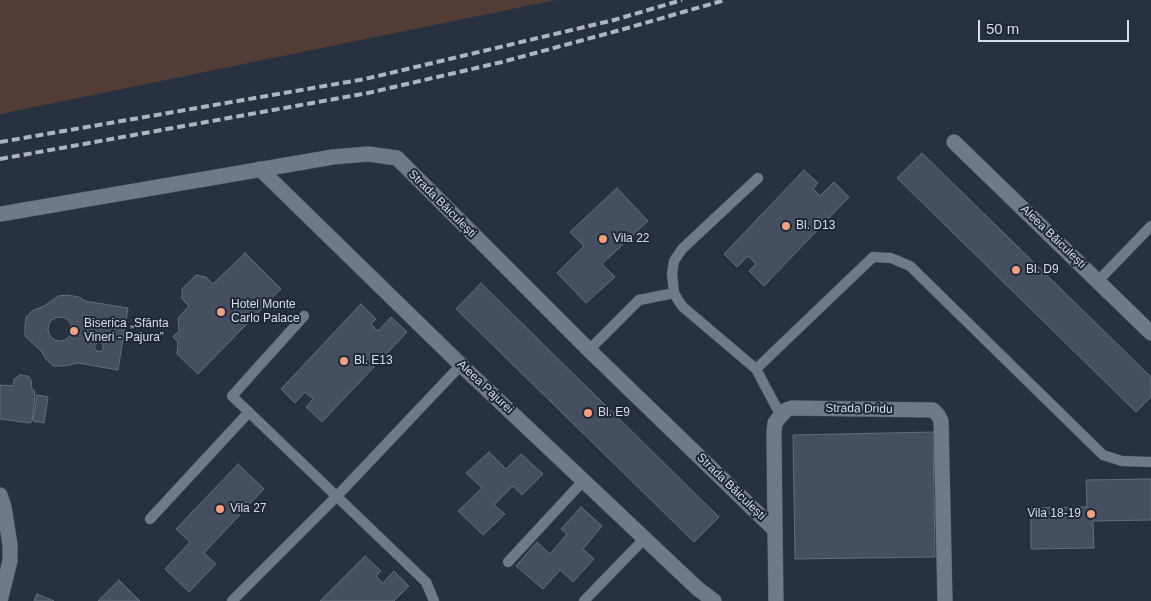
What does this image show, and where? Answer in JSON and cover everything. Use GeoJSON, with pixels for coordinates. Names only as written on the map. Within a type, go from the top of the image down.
{"type":"FeatureCollection","features":[{"type":"Feature","properties":{"kind":"street","name":"Aleea Băiculești"},"geometry":{"type":"LineString","coordinates":[[954,142],[1151,333]]}},
{"type":"Feature","properties":{"kind":"street","name":"Strada Băiculești"},"geometry":{"type":"LineString","coordinates":[[0,214],[332,158],[368,154],[397,158],[589,350],[775,530]]}},
{"type":"Feature","properties":{"kind":"street","name":"Aleea Pajurei"},"geometry":{"type":"LineString","coordinates":[[260,169],[461,365],[698,589],[714,601]]}},
{"type":"Feature","properties":{"kind":"street","name":"Strada Dridu"},"geometry":{"type":"LineString","coordinates":[[781,416],[790,408],[929,409],[938,415],[941,421],[945,601]]}},
{"type":"Feature","properties":{"kind":"street"},"geometry":{"type":"LineString","coordinates":[[776,601],[774,432],[775,423],[781,416]]}},
{"type":"Feature","properties":{"kind":"street"},"geometry":{"type":"LineString","coordinates":[[0,601],[10,561],[10,545],[1,506]]}},
{"type":"Feature","properties":{"kind":"lane"},"geometry":{"type":"LineString","coordinates":[[758,178],[682,249],[674,260],[672,274],[674,293],[683,306],[756,369],[781,416]]}},
{"type":"Feature","properties":{"kind":"lane"},"geometry":{"type":"LineString","coordinates":[[1098,281],[1151,226]]}},
{"type":"Feature","properties":{"kind":"lane"},"geometry":{"type":"LineString","coordinates":[[756,369],[873,257],[890,258],[910,266],[1103,455],[1122,461],[1151,462]]}},
{"type":"Feature","properties":{"kind":"lane"},"geometry":{"type":"LineString","coordinates":[[589,350],[639,300],[674,293]]}},
{"type":"Feature","properties":{"kind":"lane"},"geometry":{"type":"LineString","coordinates":[[304,316],[232,396],[426,582],[434,601]]}},
{"type":"Feature","properties":{"kind":"lane"},"geometry":{"type":"LineString","coordinates":[[232,601],[337,496],[461,365]]}},
{"type":"Feature","properties":{"kind":"lane"},"geometry":{"type":"LineString","coordinates":[[150,519],[249,412]]}},
{"type":"Feature","properties":{"kind":"lane"},"geometry":{"type":"LineString","coordinates":[[508,562],[584,480]]}},
{"type":"Feature","properties":{"kind":"lane"},"geometry":{"type":"LineString","coordinates":[[584,601],[645,538]]}},
{"type":"Feature","properties":{"kind":"shaded area"},"geometry":{"type":"Polygon","coordinates":[[[0,0],[556,0],[0,114],[0,0]]]}},
{"type":"Feature","properties":{"kind":"building","name":"Bl. D9"},"geometry":{"type":"Polygon","coordinates":[[[922,153],[1151,377],[1151,397],[1136,412],[897,178],[922,153]]]}},
{"type":"Feature","properties":{"kind":"building","name":"Bl. D13"},"geometry":{"type":"Polygon","coordinates":[[[804,170],[818,183],[813,189],[820,196],[834,182],[849,197],[764,286],[749,271],[756,264],[748,256],[737,267],[724,254],[804,170]]]}},
{"type":"Feature","properties":{"kind":"building","name":"Vila 22"},"geometry":{"type":"Polygon","coordinates":[[[617,188],[648,221],[602,264],[615,277],[586,303],[557,273],[584,246],[570,232],[617,188]]]}},
{"type":"Feature","properties":{"kind":"building","name":"Hotel Monte Carlo Palace"},"geometry":{"type":"Polygon","coordinates":[[[245,253],[281,289],[198,374],[177,354],[178,342],[173,337],[179,331],[178,318],[189,306],[182,299],[182,289],[196,275],[206,277],[213,284],[245,253]]]}},
{"type":"Feature","properties":{"kind":"building","name":"Bl. E9"},"geometry":{"type":"Polygon","coordinates":[[[481,283],[719,517],[694,542],[456,309],[481,283]]]}},
{"type":"Feature","properties":{"kind":"building","name":"Biserica „Sfânta Vineri - Pajura”"},"geometry":{"type":"Polygon","coordinates":[[[58,296],[79,297],[85,301],[128,308],[118,370],[78,363],[53,366],[42,352],[25,336],[26,317],[32,311],[44,306],[58,296]]]}},
{"type":"Feature","properties":{"kind":"building","name":"Bl. E13"},"geometry":{"type":"Polygon","coordinates":[[[361,304],[376,319],[371,324],[378,331],[391,317],[407,332],[322,422],[306,407],[313,399],[305,392],[295,403],[281,389],[361,304]]]}},
{"type":"Feature","properties":{"kind":"building"},"geometry":{"type":"Polygon","coordinates":[[[60,317],[69,320],[72,329],[69,338],[60,341],[51,338],[48,329],[51,320],[60,317]]]}},
{"type":"Feature","properties":{"kind":"building"},"geometry":{"type":"Polygon","coordinates":[[[103,320],[107,324],[103,328],[99,324],[103,320]]]}},
{"type":"Feature","properties":{"kind":"building"},"geometry":{"type":"Polygon","coordinates":[[[99,342],[104,347],[99,352],[94,347],[99,342]]]}},
{"type":"Feature","properties":{"kind":"building"},"geometry":{"type":"Polygon","coordinates":[[[20,375],[28,376],[31,380],[32,390],[34,390],[32,421],[30,423],[0,419],[0,385],[13,386],[14,379],[20,375]]]}},
{"type":"Feature","properties":{"kind":"building"},"geometry":{"type":"Polygon","coordinates":[[[37,395],[48,397],[44,423],[33,421],[37,395]]]}},
{"type":"Feature","properties":{"kind":"building"},"geometry":{"type":"Polygon","coordinates":[[[933,432],[935,557],[795,559],[793,435],[933,432]]]}},
{"type":"Feature","properties":{"kind":"building"},"geometry":{"type":"Polygon","coordinates":[[[489,452],[506,469],[521,454],[543,474],[522,495],[513,486],[494,505],[505,514],[483,535],[458,511],[482,488],[466,473],[489,452]]]}},
{"type":"Feature","properties":{"kind":"building","name":"Vila 27"},"geometry":{"type":"Polygon","coordinates":[[[238,464],[264,489],[204,553],[216,564],[189,592],[165,569],[190,542],[176,529],[238,464]]]}},
{"type":"Feature","properties":{"kind":"building","name":"Vila 18-19"},"geometry":{"type":"Polygon","coordinates":[[[1151,479],[1151,520],[1093,521],[1094,548],[1031,549],[1031,508],[1087,507],[1086,480],[1151,479]]]}},
{"type":"Feature","properties":{"kind":"building"},"geometry":{"type":"Polygon","coordinates":[[[581,507],[602,526],[583,549],[594,559],[573,582],[560,570],[543,589],[516,566],[537,542],[550,554],[567,534],[561,529],[581,507]]]}},
{"type":"Feature","properties":{"kind":"building"},"geometry":{"type":"Polygon","coordinates":[[[365,556],[381,571],[376,576],[383,583],[394,571],[409,586],[394,601],[320,601],[365,556]]]}},
{"type":"Feature","properties":{"kind":"building"},"geometry":{"type":"Polygon","coordinates":[[[119,580],[140,601],[98,601],[119,580]]]}},
{"type":"Feature","properties":{"kind":"building"},"geometry":{"type":"Polygon","coordinates":[[[37,594],[54,601],[34,601],[37,594]]]}},
{"type":"Feature","properties":{"kind":"railway"},"geometry":{"type":"LineString","coordinates":[[0,142],[365,79],[614,20],[682,0]]}},
{"type":"Feature","properties":{"kind":"railway"},"geometry":{"type":"LineString","coordinates":[[0,159],[368,93],[502,62],[725,0]]}},
{"type":"Feature","properties":{"kind":"place","name":"Bl. D13"},"geometry":{"type":"Point","coordinates":[786,226]}},
{"type":"Feature","properties":{"kind":"place","name":"Vila 22"},"geometry":{"type":"Point","coordinates":[603,239]}},
{"type":"Feature","properties":{"kind":"place","name":"Bl. D9"},"geometry":{"type":"Point","coordinates":[1016,270]}},
{"type":"Feature","properties":{"kind":"place","name":"Hotel Monte Carlo Palace"},"geometry":{"type":"Point","coordinates":[221,312]}},
{"type":"Feature","properties":{"kind":"place","name":"Biserica „Sfânta Vineri - Pajura”"},"geometry":{"type":"Point","coordinates":[74,331]}},
{"type":"Feature","properties":{"kind":"place","name":"Bl. E13"},"geometry":{"type":"Point","coordinates":[344,361]}},
{"type":"Feature","properties":{"kind":"place","name":"Bl. E9"},"geometry":{"type":"Point","coordinates":[588,413]}},
{"type":"Feature","properties":{"kind":"place","name":"Vila 27"},"geometry":{"type":"Point","coordinates":[220,509]}},
{"type":"Feature","properties":{"kind":"place","name":"Vila 18-19"},"geometry":{"type":"Point","coordinates":[1091,514]}}]}
